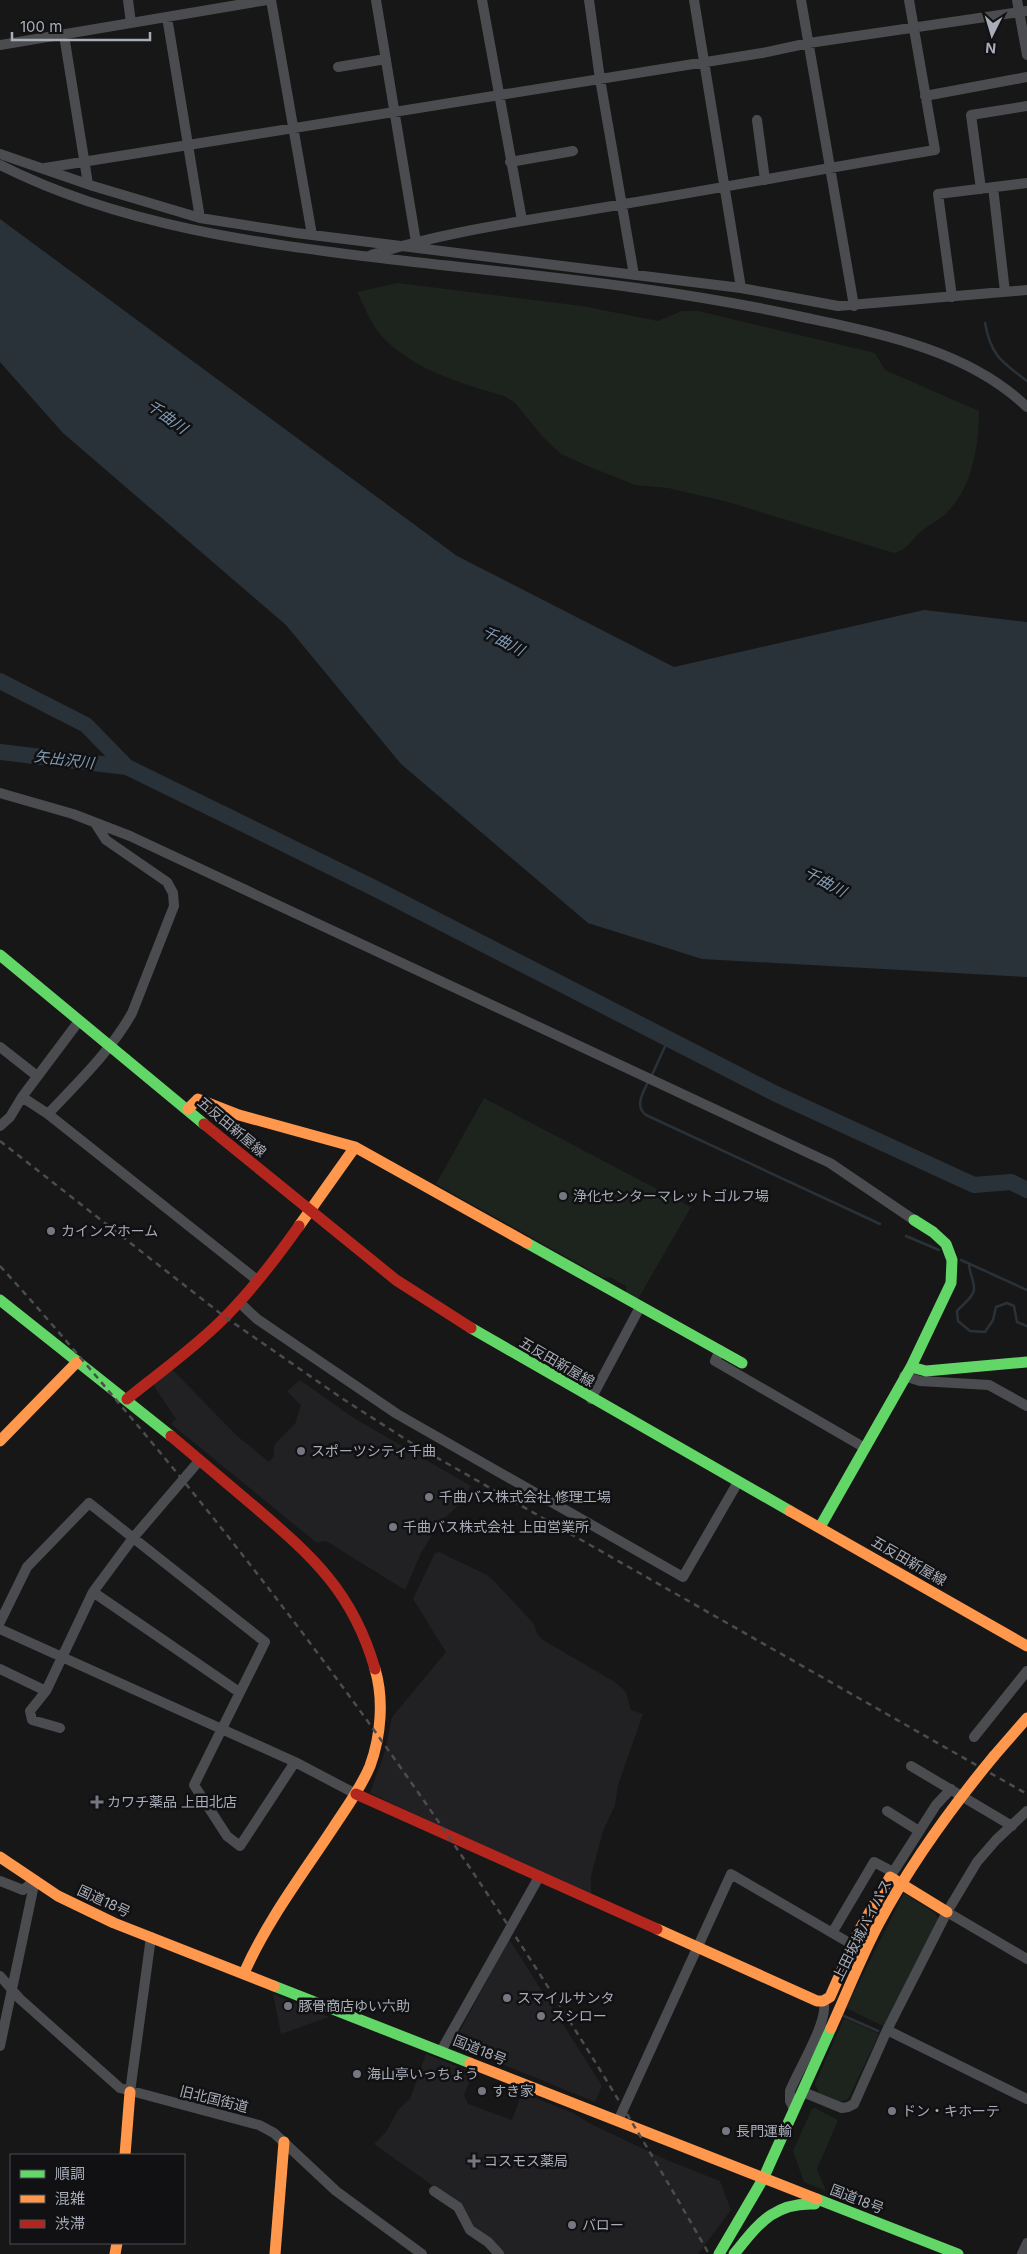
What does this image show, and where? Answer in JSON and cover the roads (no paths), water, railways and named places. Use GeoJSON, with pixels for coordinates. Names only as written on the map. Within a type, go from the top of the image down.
{"type":"FeatureCollection","features":[{"type":"Feature","properties":{"kind":"main road","name":"五反田新屋線"},"geometry":{"type":"LineString","coordinates":[[0,955],[309,1211],[403,1285],[466,1325],[591,1399],[820,1527],[1027,1646]]}},
{"type":"Feature","properties":{"kind":"main road"},"geometry":{"type":"LineString","coordinates":[[188,1109],[198,1099],[239,1115],[354,1146],[742,1363]]}},
{"type":"Feature","properties":{"kind":"main road"},"geometry":{"type":"LineString","coordinates":[[127,1399],[198,1342],[239,1302],[309,1211],[354,1146]]}},
{"type":"Feature","properties":{"kind":"main road"},"geometry":{"type":"LineString","coordinates":[[820,1527],[911,1366],[951,1283],[953,1271],[951,1252],[944,1240],[914,1220]]}},
{"type":"Feature","properties":{"kind":"main road"},"geometry":{"type":"LineString","coordinates":[[0,1300],[77,1362],[127,1399],[318,1561],[342,1590],[358,1620],[373,1659],[380,1710],[379,1727],[372,1762],[356,1794],[256,1946],[244,1973]]}},
{"type":"Feature","properties":{"kind":"main road"},"geometry":{"type":"LineString","coordinates":[[2,1435],[77,1362]]}},
{"type":"Feature","properties":{"kind":"main road"},"geometry":{"type":"LineString","coordinates":[[911,1366],[926,1371],[1027,1362]]}},
{"type":"Feature","properties":{"kind":"main road","name":"上田坂城バイパス"},"geometry":{"type":"LineString","coordinates":[[719,2254],[764,2179],[879,1923],[913,1865],[943,1820],[1027,1718]]}},
{"type":"Feature","properties":{"kind":"main road"},"geometry":{"type":"LineString","coordinates":[[356,1794],[697,1949],[817,2001],[823,2001],[830,1996],[853,1945],[891,1875],[947,1912]]}},
{"type":"Feature","properties":{"kind":"main road","name":"国道18号"},"geometry":{"type":"LineString","coordinates":[[0,1856],[34,1880],[82,1908],[151,1937],[958,2254]]}},
{"type":"Feature","properties":{"kind":"main road"},"geometry":{"type":"LineString","coordinates":[[124,2154],[130,2092]]}},
{"type":"Feature","properties":{"kind":"main road"},"geometry":{"type":"LineString","coordinates":[[275,2254],[284,2142]]}},
{"type":"Feature","properties":{"kind":"main road"},"geometry":{"type":"LineString","coordinates":[[734,2254],[762,2222],[775,2211],[790,2204],[806,2203],[836,2206]]}},
{"type":"Feature","properties":{"kind":"street"},"geometry":{"type":"LineString","coordinates":[[128,0],[131,23]]}},
{"type":"Feature","properties":{"kind":"street"},"geometry":{"type":"LineString","coordinates":[[0,45],[269,0],[312,235]]}},
{"type":"Feature","properties":{"kind":"street"},"geometry":{"type":"LineString","coordinates":[[376,0],[416,242]]}},
{"type":"Feature","properties":{"kind":"street"},"geometry":{"type":"LineString","coordinates":[[482,0],[522,220]]}},
{"type":"Feature","properties":{"kind":"street"},"geometry":{"type":"LineString","coordinates":[[589,0],[600,79],[634,275]]}},
{"type":"Feature","properties":{"kind":"street"},"geometry":{"type":"LineString","coordinates":[[694,0],[741,288]]}},
{"type":"Feature","properties":{"kind":"street"},"geometry":{"type":"LineString","coordinates":[[801,0],[854,306]]}},
{"type":"Feature","properties":{"kind":"street"},"geometry":{"type":"LineString","coordinates":[[368,256],[416,242],[522,220],[724,188],[934,150],[909,0]]}},
{"type":"Feature","properties":{"kind":"street"},"geometry":{"type":"LineString","coordinates":[[1017,0],[1024,12],[1027,55]]}},
{"type":"Feature","properties":{"kind":"street"},"geometry":{"type":"LineString","coordinates":[[44,168],[704,63],[809,43],[1024,12]]}},
{"type":"Feature","properties":{"kind":"street"},"geometry":{"type":"LineString","coordinates":[[167,17],[200,218]]}},
{"type":"Feature","properties":{"kind":"street"},"geometry":{"type":"LineString","coordinates":[[64,34],[88,184]]}},
{"type":"Feature","properties":{"kind":"street"},"geometry":{"type":"LineString","coordinates":[[338,67],[386,59]]}},
{"type":"Feature","properties":{"kind":"street"},"geometry":{"type":"LineString","coordinates":[[925,96],[1027,77]]}},
{"type":"Feature","properties":{"kind":"street"},"geometry":{"type":"LineString","coordinates":[[981,189],[971,115],[1027,106]]}},
{"type":"Feature","properties":{"kind":"street"},"geometry":{"type":"LineString","coordinates":[[756,120],[765,180]]}},
{"type":"Feature","properties":{"kind":"street"},"geometry":{"type":"LineString","coordinates":[[510,162],[573,151]]}},
{"type":"Feature","properties":{"kind":"street"},"geometry":{"type":"LineString","coordinates":[[0,154],[88,184],[200,218],[296,233],[741,288],[838,306],[1027,290]]}},
{"type":"Feature","properties":{"kind":"street"},"geometry":{"type":"LineString","coordinates":[[0,165],[64,193],[117,211],[166,225],[241,240],[730,302],[838,325],[890,338],[954,360],[990,379],[1027,407]]}},
{"type":"Feature","properties":{"kind":"street"},"geometry":{"type":"LineString","coordinates":[[952,297],[938,194],[1027,183]]}},
{"type":"Feature","properties":{"kind":"street"},"geometry":{"type":"LineString","coordinates":[[993,187],[1005,292]]}},
{"type":"Feature","properties":{"kind":"street"},"geometry":{"type":"LineString","coordinates":[[241,240],[296,233]]}},
{"type":"Feature","properties":{"kind":"street"},"geometry":{"type":"LineString","coordinates":[[0,793],[47,806],[130,836],[830,1163],[914,1220]]}},
{"type":"Feature","properties":{"kind":"street"},"geometry":{"type":"LineString","coordinates":[[48,1114],[110,1048],[132,1013],[174,906],[174,899],[166,882],[106,840],[95,823]]}},
{"type":"Feature","properties":{"kind":"street"},"geometry":{"type":"LineString","coordinates":[[0,1126],[10,1117],[37,1076],[79,1021]]}},
{"type":"Feature","properties":{"kind":"street"},"geometry":{"type":"LineString","coordinates":[[0,1046],[37,1076]]}},
{"type":"Feature","properties":{"kind":"street"},"geometry":{"type":"LineString","coordinates":[[22,1097],[48,1114],[256,1280]]}},
{"type":"Feature","properties":{"kind":"street"},"geometry":{"type":"LineString","coordinates":[[239,1302],[257,1319],[397,1414],[683,1577],[738,1482]]}},
{"type":"Feature","properties":{"kind":"street"},"geometry":{"type":"LineString","coordinates":[[591,1399],[640,1307]]}},
{"type":"Feature","properties":{"kind":"street"},"geometry":{"type":"LineString","coordinates":[[720,1350],[715,1361],[865,1448]]}},
{"type":"Feature","properties":{"kind":"street"},"geometry":{"type":"LineString","coordinates":[[904,1376],[920,1381],[989,1385],[1027,1406]]}},
{"type":"Feature","properties":{"kind":"street"},"geometry":{"type":"LineString","coordinates":[[60,1728],[32,1720],[30,1711],[46,1691],[93,1592],[133,1538],[199,1461]]}},
{"type":"Feature","properties":{"kind":"street"},"geometry":{"type":"LineString","coordinates":[[0,1622],[28,1567],[89,1503],[264,1642],[194,1785],[227,1836],[240,1846],[294,1762]]}},
{"type":"Feature","properties":{"kind":"street"},"geometry":{"type":"LineString","coordinates":[[93,1592],[239,1692]]}},
{"type":"Feature","properties":{"kind":"street"},"geometry":{"type":"LineString","coordinates":[[0,1629],[294,1762],[356,1794]]}},
{"type":"Feature","properties":{"kind":"street"},"geometry":{"type":"LineString","coordinates":[[0,1669],[46,1691]]}},
{"type":"Feature","properties":{"kind":"street"},"geometry":{"type":"LineString","coordinates":[[974,1737],[1027,1671]]}},
{"type":"Feature","properties":{"kind":"street"},"geometry":{"type":"LineString","coordinates":[[911,1766],[1012,1826]]}},
{"type":"Feature","properties":{"kind":"street"},"geometry":{"type":"LineString","coordinates":[[832,1933],[874,1862],[891,1875],[919,1831],[950,1789]]}},
{"type":"Feature","properties":{"kind":"street"},"geometry":{"type":"LineString","coordinates":[[887,1811],[919,1831]]}},
{"type":"Feature","properties":{"kind":"street"},"geometry":{"type":"LineString","coordinates":[[803,2092],[832,2105],[848,2108],[858,2095],[887,2030],[947,1912],[977,1862],[1027,1811]]}},
{"type":"Feature","properties":{"kind":"street"},"geometry":{"type":"LineString","coordinates":[[618,2121],[731,1874],[853,1945]]}},
{"type":"Feature","properties":{"kind":"street"},"geometry":{"type":"LineString","coordinates":[[441,2051],[539,1877]]}},
{"type":"Feature","properties":{"kind":"street"},"geometry":{"type":"LineString","coordinates":[[0,1882],[23,1890],[34,1880]]}},
{"type":"Feature","properties":{"kind":"street"},"geometry":{"type":"LineString","coordinates":[[0,2046],[34,1880]]}},
{"type":"Feature","properties":{"kind":"street"},"geometry":{"type":"LineString","coordinates":[[947,1912],[1027,1959]]}},
{"type":"Feature","properties":{"kind":"street"},"geometry":{"type":"LineString","coordinates":[[130,2092],[151,1937]]}},
{"type":"Feature","properties":{"kind":"street","name":"旧北国街道"},"geometry":{"type":"LineString","coordinates":[[0,1976],[20,1999],[120,2088],[259,2125],[274,2133],[336,2191],[422,2254]]}},
{"type":"Feature","properties":{"kind":"street"},"geometry":{"type":"LineString","coordinates":[[795,2110],[790,2101],[790,2091],[823,2019],[825,2005],[823,2001]]}},
{"type":"Feature","properties":{"kind":"street"},"geometry":{"type":"LineString","coordinates":[[887,2030],[1027,2099]]}},
{"type":"Feature","properties":{"kind":"street"},"geometry":{"type":"LineString","coordinates":[[434,2191],[458,2207],[470,2230],[488,2242],[499,2254]]}},
{"type":"Feature","properties":{"kind":"street"},"geometry":{"type":"LineString","coordinates":[[1022,2254],[1027,2243]]}},
{"type":"Feature","properties":{"kind":"water"},"geometry":{"type":"Polygon","coordinates":[[[0,219],[457,556],[674,667],[924,610],[1027,622],[1027,977],[702,959],[588,923],[401,764],[286,625],[63,433],[0,362],[0,219]]]}},
{"type":"Feature","properties":{"kind":"waterway"},"geometry":{"type":"LineString","coordinates":[[985,323],[994,351],[1004,363],[1027,381]]}},
{"type":"Feature","properties":{"kind":"waterway","name":"千曲川"},"geometry":{"type":"LineString","coordinates":[[0,681],[86,725],[127,767],[374,888],[774,1093],[974,1185],[1011,1182],[1027,1190]]}},
{"type":"Feature","properties":{"kind":"waterway","name":"矢出沢川"},"geometry":{"type":"LineString","coordinates":[[0,752],[127,767]]}},
{"type":"Feature","properties":{"kind":"waterway"},"geometry":{"type":"LineString","coordinates":[[651,1077],[668,1040]]}},
{"type":"Feature","properties":{"kind":"waterway"},"geometry":{"type":"LineString","coordinates":[[648,1082],[640,1104],[642,1111],[646,1115],[880,1224]]}},
{"type":"Feature","properties":{"kind":"waterway"},"geometry":{"type":"LineString","coordinates":[[906,1236],[939,1250]]}},
{"type":"Feature","properties":{"kind":"waterway"},"geometry":{"type":"LineString","coordinates":[[961,1260],[1027,1290]]}},
{"type":"Feature","properties":{"kind":"waterway"},"geometry":{"type":"LineString","coordinates":[[969,1264],[974,1291],[957,1311],[958,1321],[970,1331],[985,1332],[993,1320],[996,1307],[1007,1303],[1014,1306],[1017,1322],[1027,1326]]}},
{"type":"Feature","properties":{"kind":"waterway"},"geometry":{"type":"LineString","coordinates":[[844,2016],[878,2031]]}},
{"type":"Feature","properties":{"kind":"railway"},"geometry":{"type":"LineString","coordinates":[[0,1141],[225,1317],[343,1399],[413,1444],[1027,1794]]}},
{"type":"Feature","properties":{"kind":"railway"},"geometry":{"type":"LineString","coordinates":[[0,1266],[81,1358],[209,1513],[364,1716],[438,1820],[578,2034],[645,2143],[709,2254]]}},
{"type":"Feature","properties":{"kind":"place","name":"浄化センターマレットゴルフ場"},"geometry":{"type":"Point","coordinates":[563,1196]}},
{"type":"Feature","properties":{"kind":"place","name":"カインズホーム"},"geometry":{"type":"Point","coordinates":[51,1231]}},
{"type":"Feature","properties":{"kind":"place","name":"スポーツシティ千曲"},"geometry":{"type":"Point","coordinates":[301,1451]}},
{"type":"Feature","properties":{"kind":"place","name":"千曲バス株式会社 修理工場"},"geometry":{"type":"Point","coordinates":[429,1497]}},
{"type":"Feature","properties":{"kind":"place","name":"千曲バス株式会社 上田営業所"},"geometry":{"type":"Point","coordinates":[393,1527]}},
{"type":"Feature","properties":{"kind":"place","name":"カワチ薬品 上田北店"},"geometry":{"type":"Point","coordinates":[97,1802]}},
{"type":"Feature","properties":{"kind":"place","name":"スマイルサンタ"},"geometry":{"type":"Point","coordinates":[507,1998]}},
{"type":"Feature","properties":{"kind":"place","name":"豚骨商店ゆい六助"},"geometry":{"type":"Point","coordinates":[288,2006]}},
{"type":"Feature","properties":{"kind":"place","name":"スシロー"},"geometry":{"type":"Point","coordinates":[541,2016]}},
{"type":"Feature","properties":{"kind":"place","name":"海山亭いっちょう"},"geometry":{"type":"Point","coordinates":[357,2074]}},
{"type":"Feature","properties":{"kind":"place","name":"すき家"},"geometry":{"type":"Point","coordinates":[482,2091]}},
{"type":"Feature","properties":{"kind":"place","name":"ドン・キホーテ"},"geometry":{"type":"Point","coordinates":[892,2111]}},
{"type":"Feature","properties":{"kind":"place","name":"長門運輸"},"geometry":{"type":"Point","coordinates":[726,2131]}},
{"type":"Feature","properties":{"kind":"place","name":"コスモス薬局"},"geometry":{"type":"Point","coordinates":[474,2161]}},
{"type":"Feature","properties":{"kind":"place","name":"バロー"},"geometry":{"type":"Point","coordinates":[572,2225]}}]}
